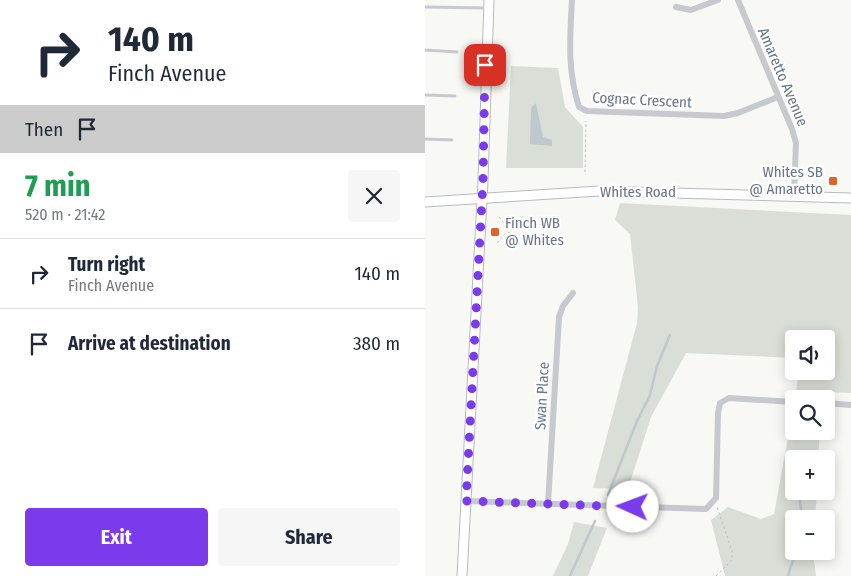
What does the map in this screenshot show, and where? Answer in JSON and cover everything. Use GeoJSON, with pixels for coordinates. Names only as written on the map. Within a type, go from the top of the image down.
{"type":"FeatureCollection","features":[{"type":"Feature","properties":{"kind":"main road"},"geometry":{"type":"LineString","coordinates":[[462,576],[482,199],[488,4]]}},
{"type":"Feature","properties":{"kind":"main road","name":"Whites Road"},"geometry":{"type":"LineString","coordinates":[[425,202],[599,191],[851,198]]}},
{"type":"Feature","properties":{"kind":"street","name":"Cognac Crescent"},"geometry":{"type":"LineString","coordinates":[[572,0],[569,61],[573,88],[579,107],[587,111],[725,116],[738,113],[778,97]]}},
{"type":"Feature","properties":{"kind":"street"},"geometry":{"type":"LineString","coordinates":[[676,7],[691,10],[719,0]]}},
{"type":"Feature","properties":{"kind":"street","name":"Amaretto Avenue"},"geometry":{"type":"LineString","coordinates":[[738,0],[796,143],[794,195]]}},
{"type":"Feature","properties":{"kind":"street","name":"Swan Place"},"geometry":{"type":"LineString","coordinates":[[548,504],[559,317],[563,306],[573,293]]}},
{"type":"Feature","properties":{"kind":"street"},"geometry":{"type":"LineString","coordinates":[[466,501],[706,509],[717,498],[718,413],[720,403],[729,398],[785,401]]}},
{"type":"Feature","properties":{"kind":"street"},"geometry":{"type":"LineString","coordinates":[[835,404],[851,405]]}},
{"type":"Feature","properties":{"kind":"lane"},"geometry":{"type":"LineString","coordinates":[[425,7],[488,4]]}},
{"type":"Feature","properties":{"kind":"lane"},"geometry":{"type":"LineString","coordinates":[[425,50],[457,52]]}},
{"type":"Feature","properties":{"kind":"lane"},"geometry":{"type":"LineString","coordinates":[[425,95],[455,96]]}},
{"type":"Feature","properties":{"kind":"lane"},"geometry":{"type":"LineString","coordinates":[[425,139],[452,140]]}},
{"type":"Feature","properties":{"kind":"path"},"geometry":{"type":"LineString","coordinates":[[585,172],[586,121]]}},
{"type":"Feature","properties":{"kind":"path"},"geometry":{"type":"LineString","coordinates":[[497,242],[507,232],[510,232],[524,215]]}},
{"type":"Feature","properties":{"kind":"path"},"geometry":{"type":"LineString","coordinates":[[499,217],[507,225],[513,226]]}},
{"type":"Feature","properties":{"kind":"path"},"geometry":{"type":"LineString","coordinates":[[507,225],[507,232]]}},
{"type":"Feature","properties":{"kind":"path"},"geometry":{"type":"LineString","coordinates":[[713,502],[720,511],[732,551],[732,560],[716,576]]}},
{"type":"Feature","properties":{"kind":"shaded area"},"geometry":{"type":"Polygon","coordinates":[[[511,66],[558,68],[565,107],[583,127],[583,168],[506,168],[511,66]]]}},
{"type":"Feature","properties":{"kind":"shaded area"},"geometry":{"type":"Polygon","coordinates":[[[536,103],[543,137],[552,140],[552,146],[530,144],[531,108],[536,103]]]}},
{"type":"Feature","properties":{"kind":"shaded area"},"geometry":{"type":"Polygon","coordinates":[[[620,203],[851,215],[851,393],[835,392],[835,390],[796,390],[798,380],[835,380],[835,330],[785,330],[785,358],[686,353],[651,417],[628,489],[593,488],[637,323],[638,307],[630,234],[615,220],[620,203]]]}},
{"type":"Feature","properties":{"kind":"shaded area"},"geometry":{"type":"Polygon","coordinates":[[[788,440],[819,440],[819,450],[786,450],[788,440]]]}},
{"type":"Feature","properties":{"kind":"shaded area"},"geometry":{"type":"Polygon","coordinates":[[[785,454],[785,500],[816,500],[816,510],[785,510],[785,560],[814,560],[816,576],[725,576],[711,520],[728,507],[761,519],[774,514],[785,454]]]}},
{"type":"Feature","properties":{"kind":"shaded area"},"geometry":{"type":"Polygon","coordinates":[[[574,522],[607,528],[588,576],[553,576],[568,544],[574,522]]]}},
{"type":"Feature","properties":{"kind":"waterway"},"geometry":{"type":"LineString","coordinates":[[608,495],[637,421],[650,395],[657,366],[670,335]]}},
{"type":"Feature","properties":{"kind":"waterway"},"geometry":{"type":"LineString","coordinates":[[800,500],[801,510]]}},
{"type":"Feature","properties":{"kind":"waterway"},"geometry":{"type":"LineString","coordinates":[[570,576],[595,521]]}},
{"type":"Feature","properties":{"kind":"waterway"},"geometry":{"type":"LineString","coordinates":[[788,576],[793,560]]}},
{"type":"Feature","properties":{"kind":"place","name":"Whites SB @ Amaretto"},"geometry":{"type":"Point","coordinates":[833,181]}},
{"type":"Feature","properties":{"kind":"place","name":"Finch WB @ Whites"},"geometry":{"type":"Point","coordinates":[495,232]}},
{"type":"Feature","properties":{"kind":"route"},"geometry":{"type":"LineString","coordinates":[[485,65],[483,181],[466,501],[633,507]]}}]}
